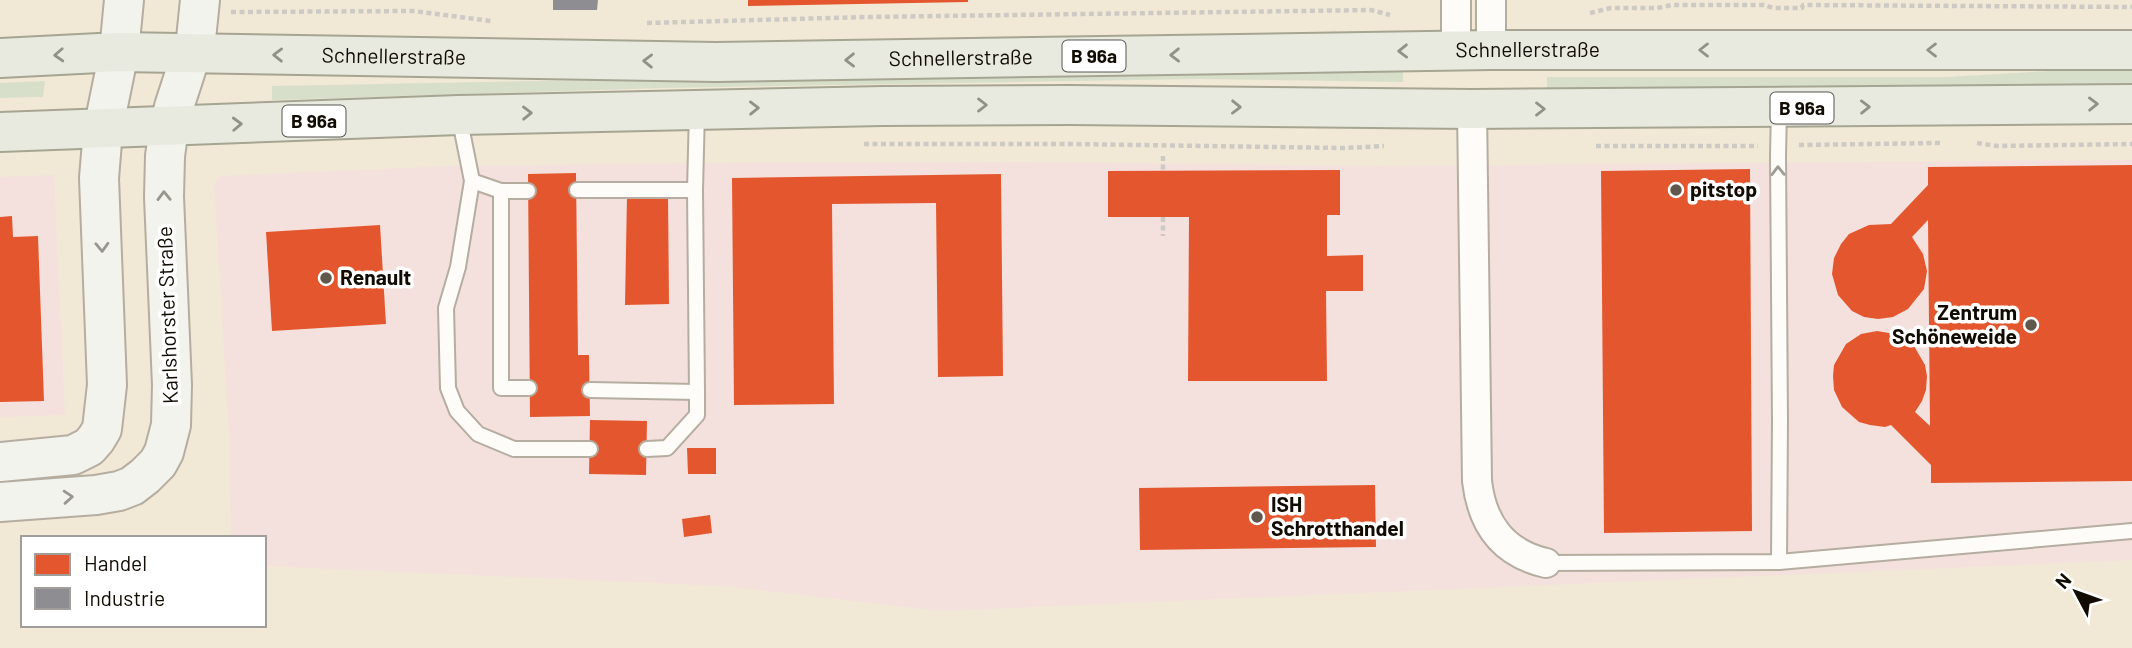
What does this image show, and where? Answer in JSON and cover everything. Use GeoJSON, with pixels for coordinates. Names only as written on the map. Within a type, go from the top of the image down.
{"type":"FeatureCollection","features":[{"type":"Feature","properties":{"kind":"main road"},"geometry":{"type":"LineString","coordinates":[[0,462],[64,457],[79,453],[93,444],[102,429],[107,385],[99,178],[103,130],[119,52],[124,0]]}},
{"type":"Feature","properties":{"kind":"main road","name":"Karlshorster Straße"},"geometry":{"type":"LineString","coordinates":[[0,502],[119,491],[132,486],[145,476],[158,463],[164,452],[170,436],[172,410],[164,188],[169,127],[191,53],[200,7]]}},
{"type":"Feature","properties":{"kind":"main road"},"geometry":{"type":"LineString","coordinates":[[1472,109],[1474,50]]}},
{"type":"Feature","properties":{"kind":"main road","name":"Schnellerstraße"},"geometry":{"type":"LineString","coordinates":[[0,58],[119,52],[716,62],[1474,50],[2132,50]]}},
{"type":"Feature","properties":{"kind":"main road","name":"B 96a"},"geometry":{"type":"LineString","coordinates":[[0,132],[697,109],[1083,105],[1472,109],[1779,108],[2132,104]]}},
{"type":"Feature","properties":{"kind":"street"},"geometry":{"type":"LineString","coordinates":[[1456,0],[1474,50]]}},
{"type":"Feature","properties":{"kind":"street"},"geometry":{"type":"LineString","coordinates":[[1474,50],[1491,0]]}},
{"type":"Feature","properties":{"kind":"street"},"geometry":{"type":"LineString","coordinates":[[1472,109],[1479,497],[1482,511],[1497,535],[1513,550],[1546,563]]}},
{"type":"Feature","properties":{"kind":"lane"},"geometry":{"type":"LineString","coordinates":[[1779,108],[1779,562]]}},
{"type":"Feature","properties":{"kind":"lane"},"geometry":{"type":"LineString","coordinates":[[647,449],[667,448],[697,415],[697,109]]}},
{"type":"Feature","properties":{"kind":"lane"},"geometry":{"type":"LineString","coordinates":[[459,115],[472,181],[458,267],[446,308],[448,388],[457,411],[478,434],[513,449],[590,449]]}},
{"type":"Feature","properties":{"kind":"lane"},"geometry":{"type":"LineString","coordinates":[[472,181],[501,191],[528,191]]}},
{"type":"Feature","properties":{"kind":"lane"},"geometry":{"type":"LineString","coordinates":[[577,190],[695,190]]}},
{"type":"Feature","properties":{"kind":"lane"},"geometry":{"type":"LineString","coordinates":[[501,191],[501,388],[529,388]]}},
{"type":"Feature","properties":{"kind":"lane"},"geometry":{"type":"LineString","coordinates":[[590,390],[697,392]]}},
{"type":"Feature","properties":{"kind":"lane"},"geometry":{"type":"LineString","coordinates":[[1546,563],[1779,562],[2132,531]]}},
{"type":"Feature","properties":{"kind":"path"},"geometry":{"type":"LineString","coordinates":[[1580,16],[1611,8],[1724,5],[1802,8],[1803,5],[1961,3],[2132,7]]}},
{"type":"Feature","properties":{"kind":"path"},"geometry":{"type":"LineString","coordinates":[[200,7],[222,12],[413,11],[501,22]]}},
{"type":"Feature","properties":{"kind":"path"},"geometry":{"type":"LineString","coordinates":[[643,23],[854,17],[1371,10]]}},
{"type":"Feature","properties":{"kind":"path"},"geometry":{"type":"LineString","coordinates":[[1583,145],[1609,147],[1954,143]]}},
{"type":"Feature","properties":{"kind":"path"},"geometry":{"type":"LineString","coordinates":[[1967,143],[1997,146],[2132,144]]}},
{"type":"Feature","properties":{"kind":"path"},"geometry":{"type":"LineString","coordinates":[[858,144],[1345,148],[1397,145]]}},
{"type":"Feature","properties":{"kind":"path"},"geometry":{"type":"LineString","coordinates":[[1163,156],[1163,170]]}},
{"type":"Feature","properties":{"kind":"path"},"geometry":{"type":"LineString","coordinates":[[1163,217],[1163,236]]}},
{"type":"Feature","properties":{"kind":"shaded area"},"geometry":{"type":"Polygon","coordinates":[[[2132,160],[2132,560],[941,611],[724,586],[266,566],[266,536],[231,536],[229,431],[214,185],[221,176],[452,166],[716,163],[1027,162],[1381,166],[2132,160]]]}},
{"type":"Feature","properties":{"kind":"shaded area"},"geometry":{"type":"Polygon","coordinates":[[[54,175],[65,415],[0,417],[0,177],[54,175]]]}},
{"type":"Feature","properties":{"kind":"green space"},"geometry":{"type":"Polygon","coordinates":[[[1403,65],[1403,82],[1200,79],[663,88],[272,100],[272,86],[1403,65]]]}},
{"type":"Feature","properties":{"kind":"green space"},"geometry":{"type":"Polygon","coordinates":[[[2132,67],[2132,89],[1547,94],[1547,77],[1948,77],[2132,67]]]}},
{"type":"Feature","properties":{"kind":"green space"},"geometry":{"type":"Polygon","coordinates":[[[45,81],[43,97],[0,98],[0,83],[45,81]]]}},
{"type":"Feature","properties":{"kind":"building: Handel"},"geometry":{"type":"Polygon","coordinates":[[[748,0],[968,0],[968,2],[748,6],[748,0]]]}},
{"type":"Feature","properties":{"kind":"building: Handel","name":"Zentrum Schöneweide"},"geometry":{"type":"Polygon","coordinates":[[[2132,165],[2132,481],[1931,483],[1931,465],[1891,425],[1885,427],[1859,422],[1842,407],[1834,390],[1833,376],[1834,365],[1846,344],[1861,334],[1877,331],[1895,334],[1914,346],[1925,365],[1926,390],[1915,412],[1930,426],[1928,220],[1912,237],[1923,254],[1927,271],[1924,289],[1908,309],[1893,317],[1864,317],[1852,311],[1838,295],[1832,274],[1834,258],[1849,234],[1869,225],[1891,224],[1928,185],[1928,167],[2132,165]]]}},
{"type":"Feature","properties":{"kind":"building: Handel"},"geometry":{"type":"Polygon","coordinates":[[[1750,169],[1752,531],[1604,533],[1601,171],[1750,169]]]}},
{"type":"Feature","properties":{"kind":"building: Handel"},"geometry":{"type":"Polygon","coordinates":[[[1340,170],[1340,215],[1327,215],[1327,256],[1363,255],[1363,291],[1326,291],[1327,381],[1188,381],[1189,217],[1108,217],[1108,171],[1340,170]]]}},
{"type":"Feature","properties":{"kind":"building: Handel"},"geometry":{"type":"Polygon","coordinates":[[[576,173],[578,355],[589,355],[590,416],[530,417],[528,174],[576,173]]]}},
{"type":"Feature","properties":{"kind":"building: Handel"},"geometry":{"type":"Polygon","coordinates":[[[1001,174],[1003,376],[938,377],[936,203],[832,204],[834,404],[734,405],[732,178],[1001,174]]]}},
{"type":"Feature","properties":{"kind":"building: Handel"},"geometry":{"type":"Polygon","coordinates":[[[668,194],[669,304],[625,305],[627,195],[668,194]]]}},
{"type":"Feature","properties":{"kind":"building: Handel"},"geometry":{"type":"Polygon","coordinates":[[[12,216],[13,237],[38,236],[44,401],[0,402],[0,217],[12,216]]]}},
{"type":"Feature","properties":{"kind":"building: Handel","name":"Renault"},"geometry":{"type":"Polygon","coordinates":[[[380,225],[386,324],[272,331],[266,232],[380,225]]]}},
{"type":"Feature","properties":{"kind":"building: Handel"},"geometry":{"type":"Polygon","coordinates":[[[590,420],[647,421],[646,475],[589,474],[590,420]]]}},
{"type":"Feature","properties":{"kind":"building: Handel"},"geometry":{"type":"Polygon","coordinates":[[[687,448],[716,448],[716,474],[688,474],[687,448]]]}},
{"type":"Feature","properties":{"kind":"building: Handel","name":"ISH Schrotthandel"},"geometry":{"type":"Polygon","coordinates":[[[1375,485],[1376,547],[1140,550],[1139,488],[1375,485]]]}},
{"type":"Feature","properties":{"kind":"building: Handel"},"geometry":{"type":"Polygon","coordinates":[[[710,515],[712,533],[684,537],[682,519],[710,515]]]}},
{"type":"Feature","properties":{"kind":"building: Industrie"},"geometry":{"type":"Polygon","coordinates":[[[553,0],[598,0],[597,10],[553,10],[553,0]]]}},
{"type":"Feature","properties":{"kind":"place","name":"pitstop"},"geometry":{"type":"Point","coordinates":[1676,190]}},
{"type":"Feature","properties":{"kind":"place","name":"Renault"},"geometry":{"type":"Point","coordinates":[326,278]}},
{"type":"Feature","properties":{"kind":"place","name":"Zentrum Schöneweide"},"geometry":{"type":"Point","coordinates":[2031,325]}},
{"type":"Feature","properties":{"kind":"place","name":"ISH Schrotthandel"},"geometry":{"type":"Point","coordinates":[1257,517]}}]}
